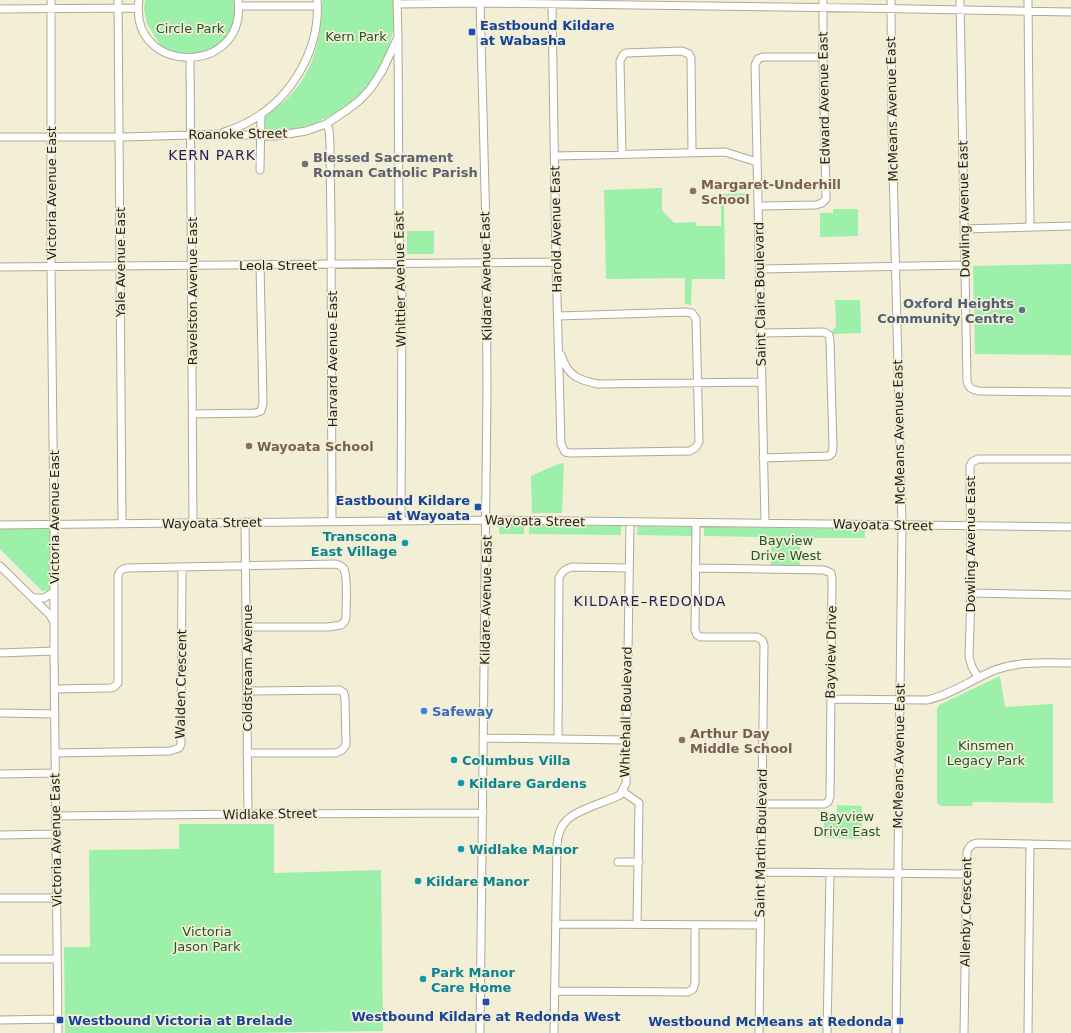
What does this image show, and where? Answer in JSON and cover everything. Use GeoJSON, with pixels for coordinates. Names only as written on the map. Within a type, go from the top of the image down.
{"type":"FeatureCollection","features":[{"type":"Feature","properties":{"kind":"street","name":"Victoria Avenue East"},"geometry":{"type":"LineString","coordinates":[[51,0],[54,714],[58,1033]]}},
{"type":"Feature","properties":{"kind":"street","name":"Yale Avenue East"},"geometry":{"type":"LineString","coordinates":[[118,0],[122,523]]}},
{"type":"Feature","properties":{"kind":"street"},"geometry":{"type":"LineString","coordinates":[[139,0],[139,17],[143,30],[154,44],[169,54],[181,58],[199,57],[210,53],[218,49],[227,41],[237,23],[238,3],[317,3],[315,30],[310,48],[294,81],[284,93],[261,114],[250,121],[221,134]]}},
{"type":"Feature","properties":{"kind":"street","name":"McMeans Avenue East"},"geometry":{"type":"LineString","coordinates":[[891,0],[902,525],[896,1033]]}},
{"type":"Feature","properties":{"kind":"street","name":"Dowling Avenue East"},"geometry":{"type":"LineString","coordinates":[[960,0],[968,386],[973,390],[979,391],[1071,392]]}},
{"type":"Feature","properties":{"kind":"street"},"geometry":{"type":"LineString","coordinates":[[1028,0],[1030,227]]}},
{"type":"Feature","properties":{"kind":"street"},"geometry":{"type":"LineString","coordinates":[[398,2],[552,4],[823,4],[890,9],[1071,12]]}},
{"type":"Feature","properties":{"kind":"street","name":"Roanoke Street"},"geometry":{"type":"LineString","coordinates":[[0,137],[51,138],[221,134],[260,136],[288,134],[326,124],[347,110],[371,88],[382,71],[398,37],[398,2]]}},
{"type":"Feature","properties":{"kind":"street","name":"Kildare Avenue East"},"geometry":{"type":"LineString","coordinates":[[480,2],[486,263],[487,520],[480,1033]]}},
{"type":"Feature","properties":{"kind":"street","name":"Harold Avenue East"},"geometry":{"type":"LineString","coordinates":[[552,4],[556,262],[561,444],[565,452],[691,450],[696,448],[699,442],[697,383]]}},
{"type":"Feature","properties":{"kind":"street","name":"Edward Avenue East"},"geometry":{"type":"LineString","coordinates":[[758,206],[816,205],[822,203],[826,199],[823,4]]}},
{"type":"Feature","properties":{"kind":"street"},"geometry":{"type":"LineString","coordinates":[[0,9],[138,8]]}},
{"type":"Feature","properties":{"kind":"street","name":"Whittier Avenue East"},"geometry":{"type":"LineString","coordinates":[[398,37],[400,263],[402,299],[401,521]]}},
{"type":"Feature","properties":{"kind":"street"},"geometry":{"type":"LineString","coordinates":[[622,154],[620,61],[623,55],[626,53],[682,51],[689,54],[691,58],[692,152]]}},
{"type":"Feature","properties":{"kind":"street","name":"Saint Claire Boulevard"},"geometry":{"type":"LineString","coordinates":[[765,523],[755,65],[758,59],[763,57],[823,57]]}},
{"type":"Feature","properties":{"kind":"street","name":"Ravelston Avenue East"},"geometry":{"type":"LineString","coordinates":[[190,58],[193,523]]}},
{"type":"Feature","properties":{"kind":"street"},"geometry":{"type":"LineString","coordinates":[[260,170],[261,114]]}},
{"type":"Feature","properties":{"kind":"street","name":"Harvard Avenue East"},"geometry":{"type":"LineString","coordinates":[[326,124],[329,129],[330,143],[332,522]]}},
{"type":"Feature","properties":{"kind":"street"},"geometry":{"type":"LineString","coordinates":[[555,156],[724,152],[757,162]]}},
{"type":"Feature","properties":{"kind":"street"},"geometry":{"type":"LineString","coordinates":[[964,229],[1071,226]]}},
{"type":"Feature","properties":{"kind":"street","name":"Leola Street"},"geometry":{"type":"LineString","coordinates":[[0,267],[556,262]]}},
{"type":"Feature","properties":{"kind":"street"},"geometry":{"type":"LineString","coordinates":[[192,414],[255,414],[261,411],[263,403],[260,264]]}},
{"type":"Feature","properties":{"kind":"street"},"geometry":{"type":"LineString","coordinates":[[759,269],[965,265]]}},
{"type":"Feature","properties":{"kind":"street"},"geometry":{"type":"LineString","coordinates":[[558,316],[686,312],[692,314],[696,319],[697,383]]}},
{"type":"Feature","properties":{"kind":"street"},"geometry":{"type":"LineString","coordinates":[[760,333],[824,332],[829,336],[833,448],[832,453],[828,456],[763,458]]}},
{"type":"Feature","properties":{"kind":"street"},"geometry":{"type":"LineString","coordinates":[[559,348],[564,364],[571,374],[582,381],[598,384],[761,382]]}},
{"type":"Feature","properties":{"kind":"street","name":"Dowling Avenue East"},"geometry":{"type":"LineString","coordinates":[[978,677],[972,667],[969,657],[971,593],[970,466],[975,459],[1071,459]]}},
{"type":"Feature","properties":{"kind":"street","name":"Wayoata Street"},"geometry":{"type":"LineString","coordinates":[[0,525],[487,520],[1071,526]]}},
{"type":"Feature","properties":{"kind":"street","name":"Coldstream Avenue"},"geometry":{"type":"LineString","coordinates":[[245,522],[248,814]]}},
{"type":"Feature","properties":{"kind":"street","name":"Whitehall Boulevard"},"geometry":{"type":"LineString","coordinates":[[554,1033],[557,844],[559,833],[563,825],[572,815],[620,795],[626,783],[630,522]]}},
{"type":"Feature","properties":{"kind":"street","name":"Saint Martin Boulevard"},"geometry":{"type":"LineString","coordinates":[[696,522],[695,630],[697,635],[701,637],[757,637],[762,640],[764,645],[759,1033]]}},
{"type":"Feature","properties":{"kind":"street"},"geometry":{"type":"LineString","coordinates":[[55,689],[110,688],[114,687],[118,683],[119,571],[127,568],[336,564],[340,565],[344,569],[346,578],[346,616],[345,621],[341,625],[328,627],[247,627]]}},
{"type":"Feature","properties":{"kind":"street"},"geometry":{"type":"LineString","coordinates":[[0,566],[50,615],[54,622]]}},
{"type":"Feature","properties":{"kind":"street"},"geometry":{"type":"LineString","coordinates":[[558,739],[559,578],[562,572],[567,568],[572,567],[629,568]]}},
{"type":"Feature","properties":{"kind":"street","name":"Walden Crescent"},"geometry":{"type":"LineString","coordinates":[[55,753],[170,752],[179,748],[181,744],[182,568]]}},
{"type":"Feature","properties":{"kind":"street","name":"Bayview Drive"},"geometry":{"type":"LineString","coordinates":[[695,568],[824,570],[831,573],[830,797],[828,802],[824,804],[762,804]]}},
{"type":"Feature","properties":{"kind":"street"},"geometry":{"type":"LineString","coordinates":[[33,598],[44,598],[54,592]]}},
{"type":"Feature","properties":{"kind":"street"},"geometry":{"type":"LineString","coordinates":[[971,593],[1071,595]]}},
{"type":"Feature","properties":{"kind":"street"},"geometry":{"type":"LineString","coordinates":[[0,653],[54,651]]}},
{"type":"Feature","properties":{"kind":"street"},"geometry":{"type":"LineString","coordinates":[[831,699],[927,700],[936,698],[978,677],[1002,668],[1022,664],[1071,663]]}},
{"type":"Feature","properties":{"kind":"street"},"geometry":{"type":"LineString","coordinates":[[247,691],[340,690],[344,693],[345,699],[346,745],[342,750],[336,753],[248,753]]}},
{"type":"Feature","properties":{"kind":"street"},"geometry":{"type":"LineString","coordinates":[[0,713],[54,714]]}},
{"type":"Feature","properties":{"kind":"street"},"geometry":{"type":"LineString","coordinates":[[483,738],[626,740]]}},
{"type":"Feature","properties":{"kind":"street"},"geometry":{"type":"LineString","coordinates":[[0,774],[55,773]]}},
{"type":"Feature","properties":{"kind":"street"},"geometry":{"type":"LineString","coordinates":[[622,792],[639,803],[637,924]]}},
{"type":"Feature","properties":{"kind":"street","name":"Widlake Street"},"geometry":{"type":"LineString","coordinates":[[56,816],[483,813]]}},
{"type":"Feature","properties":{"kind":"street"},"geometry":{"type":"LineString","coordinates":[[0,835],[56,834]]}},
{"type":"Feature","properties":{"kind":"street","name":"Allenby Crescent"},"geometry":{"type":"LineString","coordinates":[[964,1033],[966,852],[968,847],[977,843],[1071,845]]}},
{"type":"Feature","properties":{"kind":"street"},"geometry":{"type":"LineString","coordinates":[[1028,1033],[1030,844]]}},
{"type":"Feature","properties":{"kind":"street"},"geometry":{"type":"LineString","coordinates":[[618,862],[639,862]]}},
{"type":"Feature","properties":{"kind":"street"},"geometry":{"type":"LineString","coordinates":[[761,872],[830,874],[966,874]]}},
{"type":"Feature","properties":{"kind":"street"},"geometry":{"type":"LineString","coordinates":[[827,1033],[830,874]]}},
{"type":"Feature","properties":{"kind":"street"},"geometry":{"type":"LineString","coordinates":[[0,898],[57,898]]}},
{"type":"Feature","properties":{"kind":"street"},"geometry":{"type":"LineString","coordinates":[[556,924],[760,925]]}},
{"type":"Feature","properties":{"kind":"street"},"geometry":{"type":"LineString","coordinates":[[555,991],[688,992],[693,989],[695,983],[695,925]]}},
{"type":"Feature","properties":{"kind":"street"},"geometry":{"type":"LineString","coordinates":[[0,959],[57,959]]}},
{"type":"Feature","properties":{"kind":"street"},"geometry":{"type":"LineString","coordinates":[[0,1020],[58,1019]]}},
{"type":"Feature","properties":{"kind":"green space","name":"Circle Park"},"geometry":{"type":"Polygon","coordinates":[[[145,0],[235,0],[233,24],[224,39],[219,44],[205,52],[193,55],[172,52],[160,45],[147,24],[144,9],[145,0]]]}},
{"type":"Feature","properties":{"kind":"green space","name":"Kern Park"},"geometry":{"type":"Polygon","coordinates":[[[322,0],[395,0],[395,26],[386,55],[378,70],[357,97],[330,116],[314,123],[286,131],[273,132],[265,130],[265,117],[292,94],[305,76],[310,66],[320,33],[322,0]]]}},
{"type":"Feature","properties":{"kind":"green space"},"geometry":{"type":"Polygon","coordinates":[[[662,188],[662,210],[674,223],[696,222],[696,226],[721,226],[721,195],[749,193],[748,199],[724,200],[725,279],[692,279],[691,305],[685,304],[685,278],[606,279],[604,190],[662,188]]]}},
{"type":"Feature","properties":{"kind":"green space"},"geometry":{"type":"Polygon","coordinates":[[[833,209],[858,209],[858,236],[820,237],[820,213],[833,213],[833,209]]]}},
{"type":"Feature","properties":{"kind":"green space"},"geometry":{"type":"Polygon","coordinates":[[[407,231],[434,231],[434,254],[407,254],[407,231]]]}},
{"type":"Feature","properties":{"kind":"green space","name":"Oxford Heights Community Centre"},"geometry":{"type":"Polygon","coordinates":[[[1071,264],[1071,355],[975,354],[973,266],[1071,264]]]}},
{"type":"Feature","properties":{"kind":"green space"},"geometry":{"type":"Polygon","coordinates":[[[835,300],[860,300],[861,333],[833,334],[832,332],[836,326],[835,300]]]}},
{"type":"Feature","properties":{"kind":"green space"},"geometry":{"type":"Polygon","coordinates":[[[564,463],[562,513],[532,513],[531,476],[558,464],[564,463]]]}},
{"type":"Feature","properties":{"kind":"green space"},"geometry":{"type":"Polygon","coordinates":[[[499,524],[522,525],[524,526],[524,534],[499,534],[499,524]]]}},
{"type":"Feature","properties":{"kind":"green space"},"geometry":{"type":"Polygon","coordinates":[[[529,525],[621,526],[621,535],[529,534],[529,525]]]}},
{"type":"Feature","properties":{"kind":"green space"},"geometry":{"type":"Polygon","coordinates":[[[638,526],[692,527],[692,536],[637,535],[638,526]]]}},
{"type":"Feature","properties":{"kind":"green space"},"geometry":{"type":"Polygon","coordinates":[[[46,527],[50,531],[50,588],[48,591],[42,591],[0,549],[0,528],[46,527]]]}},
{"type":"Feature","properties":{"kind":"green space","name":"Bayview Drive West"},"geometry":{"type":"Polygon","coordinates":[[[704,527],[863,529],[865,531],[865,538],[800,538],[800,566],[771,566],[771,537],[704,536],[704,527]]]}},
{"type":"Feature","properties":{"kind":"green space","name":"Kinsmen Legacy Park"},"geometry":{"type":"Polygon","coordinates":[[[1000,676],[1005,707],[1053,705],[1053,803],[973,802],[972,806],[941,806],[937,803],[937,709],[939,705],[1000,676]]]}},
{"type":"Feature","properties":{"kind":"green space","name":"Bayview Drive East"},"geometry":{"type":"Polygon","coordinates":[[[837,805],[862,806],[862,839],[824,838],[824,813],[837,813],[837,805]]]}},
{"type":"Feature","properties":{"kind":"green space","name":"Victoria Jason Park"},"geometry":{"type":"Polygon","coordinates":[[[179,824],[274,824],[274,873],[381,870],[383,1031],[65,1033],[64,947],[90,947],[89,850],[179,849],[179,824]]]}},
{"type":"Feature","properties":{"kind":"place","name":"Eastbound Kildare at Wabasha"},"geometry":{"type":"Point","coordinates":[472,32]}},
{"type":"Feature","properties":{"kind":"place","name":"Blessed Sacrament Roman Catholic Parish"},"geometry":{"type":"Point","coordinates":[305,164]}},
{"type":"Feature","properties":{"kind":"place","name":"Margaret-Underhill School"},"geometry":{"type":"Point","coordinates":[693,191]}},
{"type":"Feature","properties":{"kind":"place","name":"Oxford Heights Community Centre"},"geometry":{"type":"Point","coordinates":[1022,310]}},
{"type":"Feature","properties":{"kind":"place","name":"Wayoata School"},"geometry":{"type":"Point","coordinates":[249,446]}},
{"type":"Feature","properties":{"kind":"place","name":"Eastbound Kildare at Wayoata"},"geometry":{"type":"Point","coordinates":[478,507]}},
{"type":"Feature","properties":{"kind":"place","name":"Transcona East Village"},"geometry":{"type":"Point","coordinates":[405,543]}},
{"type":"Feature","properties":{"kind":"place","name":"Safeway"},"geometry":{"type":"Point","coordinates":[424,711]}},
{"type":"Feature","properties":{"kind":"place","name":"Arthur Day Middle School"},"geometry":{"type":"Point","coordinates":[682,740]}},
{"type":"Feature","properties":{"kind":"place","name":"Columbus Villa"},"geometry":{"type":"Point","coordinates":[454,760]}},
{"type":"Feature","properties":{"kind":"place","name":"Kildare Gardens"},"geometry":{"type":"Point","coordinates":[461,783]}},
{"type":"Feature","properties":{"kind":"place","name":"Widlake Manor"},"geometry":{"type":"Point","coordinates":[461,849]}},
{"type":"Feature","properties":{"kind":"place","name":"Kildare Manor"},"geometry":{"type":"Point","coordinates":[418,881]}},
{"type":"Feature","properties":{"kind":"place","name":"Park Manor Care Home"},"geometry":{"type":"Point","coordinates":[423,979]}},
{"type":"Feature","properties":{"kind":"place","name":"Westbound Kildare at Redonda West"},"geometry":{"type":"Point","coordinates":[486,1002]}},
{"type":"Feature","properties":{"kind":"place","name":"Westbound Victoria at Brelade"},"geometry":{"type":"Point","coordinates":[60,1020]}},
{"type":"Feature","properties":{"kind":"place","name":"Westbound McMeans at Redonda"},"geometry":{"type":"Point","coordinates":[900,1021]}},
{"type":"Feature","properties":{"kind":"district","name":"KERN PARK"},"geometry":{"type":"Point","coordinates":[212,155]}},
{"type":"Feature","properties":{"kind":"district","name":"KILDARE–REDONDA"},"geometry":{"type":"Point","coordinates":[650,601]}}]}
